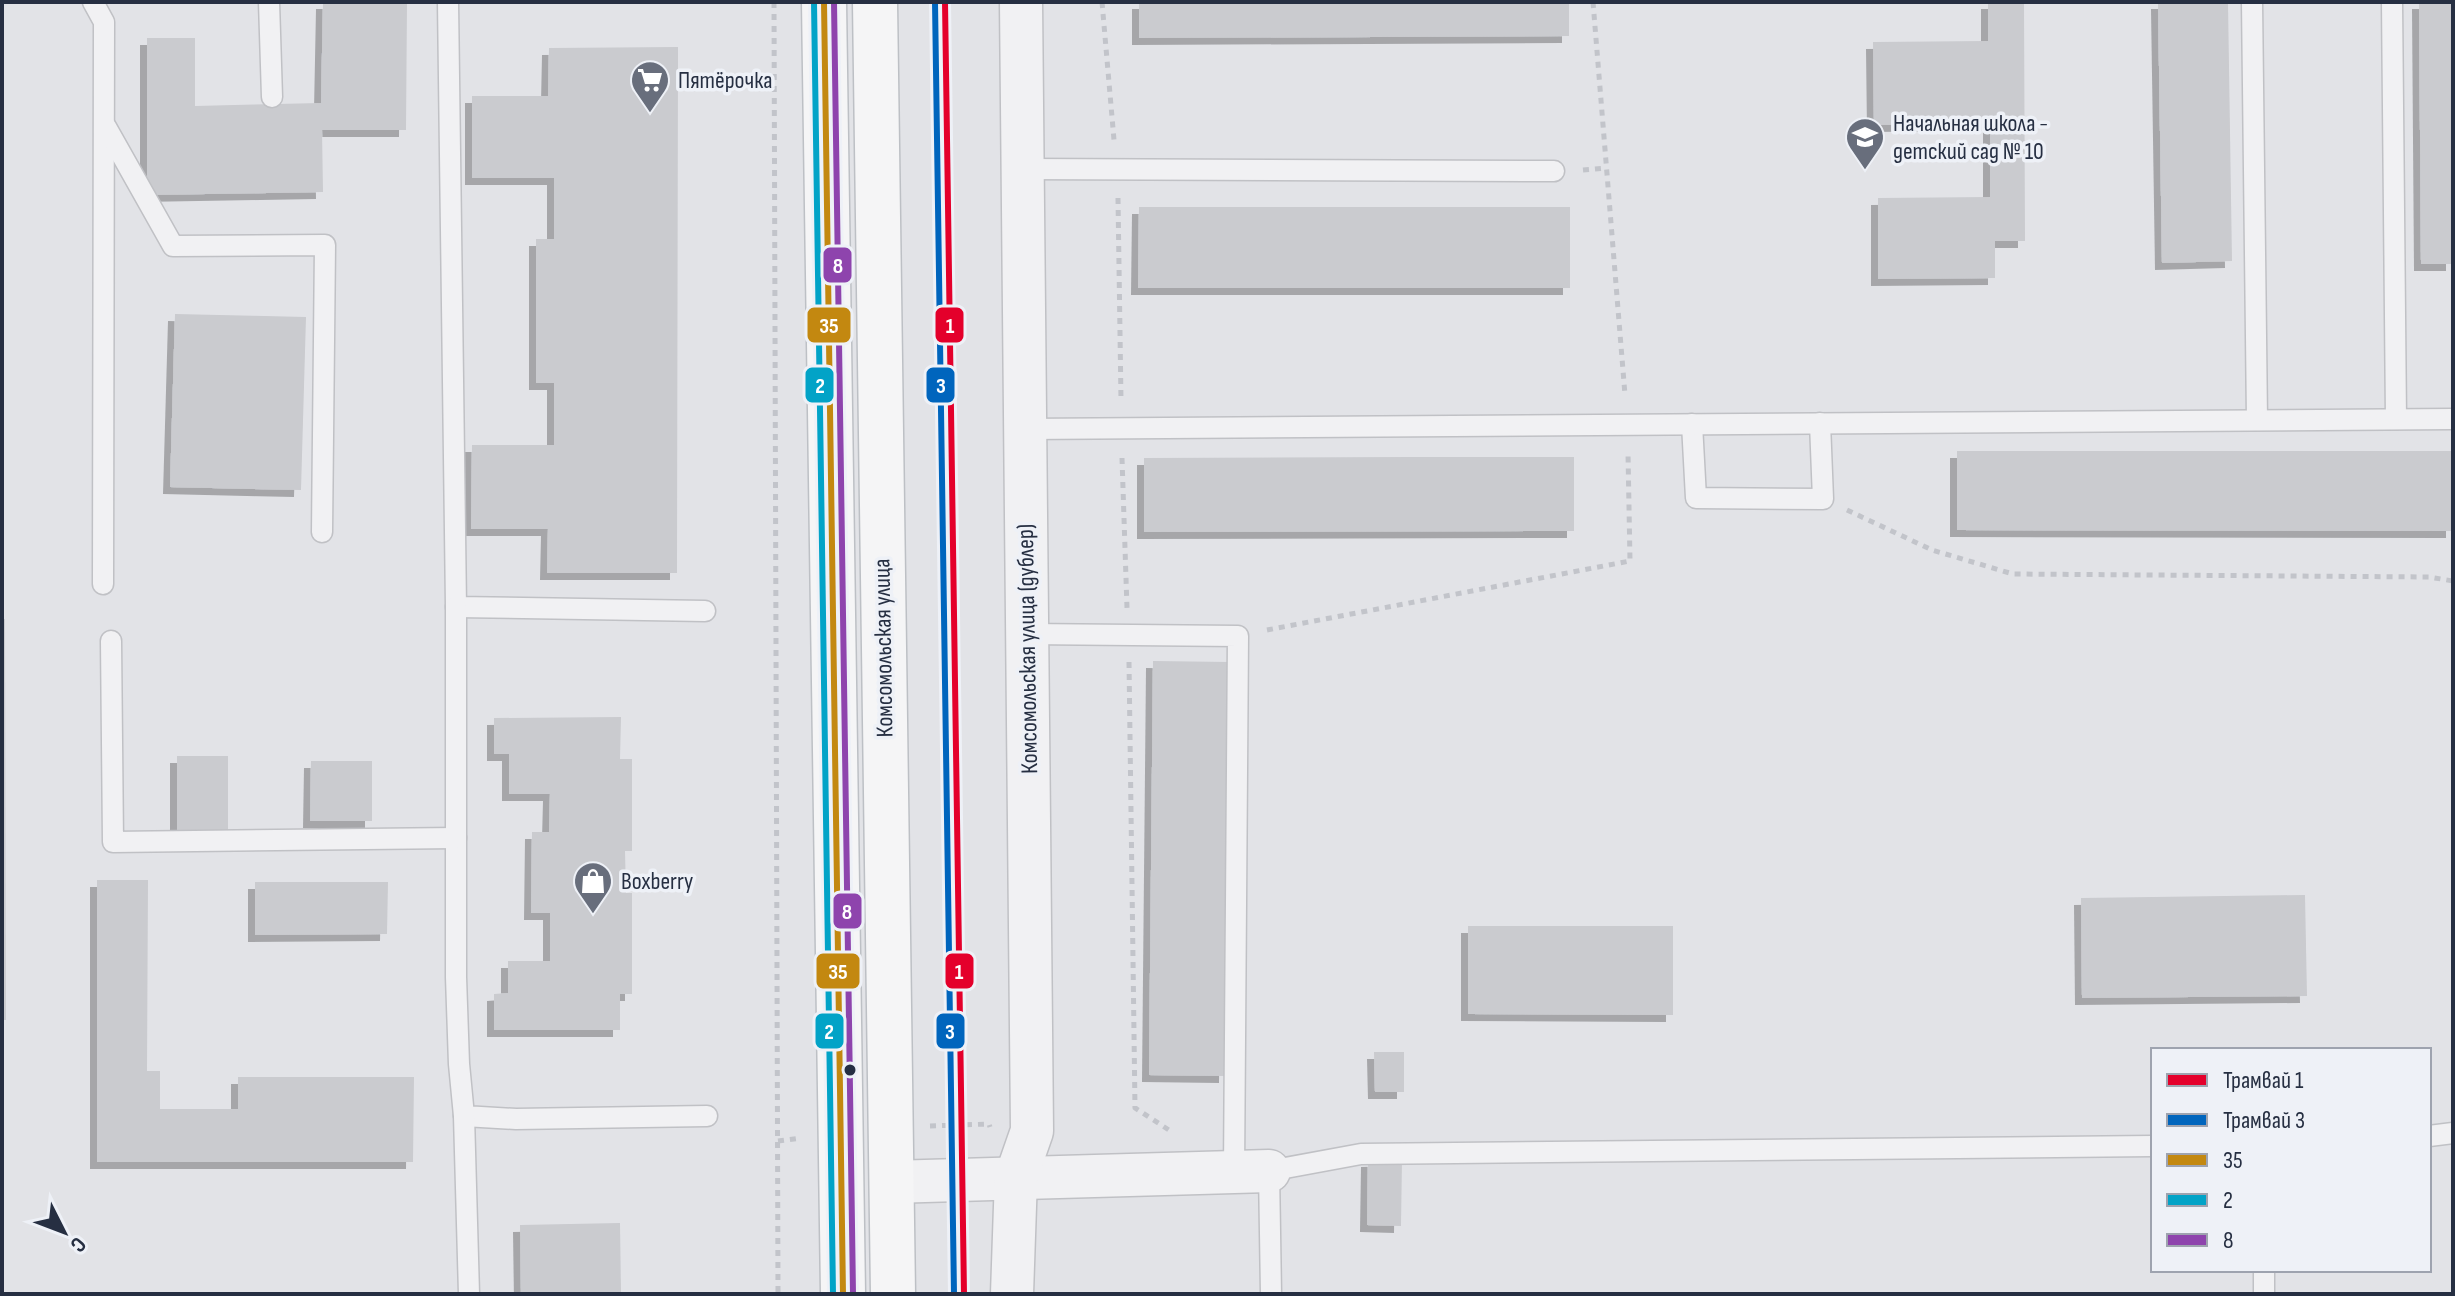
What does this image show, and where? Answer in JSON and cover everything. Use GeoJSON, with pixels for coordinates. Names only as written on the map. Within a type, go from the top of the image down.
{"type":"FeatureCollection","features":[{"type":"Feature","properties":{"kind":"main road","name":"Комсомольская улица"},"geometry":{"type":"LineString","coordinates":[[824,2],[843,1294]]}},
{"type":"Feature","properties":{"kind":"main road","name":"Комсомольская улица"},"geometry":{"type":"LineString","coordinates":[[875,2],[893,1294]]}},
{"type":"Feature","properties":{"kind":"street","name":"Комсомольская улица (дублер)"},"geometry":{"type":"LineString","coordinates":[[1012,1294],[1016,1177],[1032,1131],[1021,2]]}},
{"type":"Feature","properties":{"kind":"street"},"geometry":{"type":"LineString","coordinates":[[891,1182],[1251,1172]]}},
{"type":"Feature","properties":{"kind":"lane"},"geometry":{"type":"LineString","coordinates":[[93,2],[104,22],[103,584]]}},
{"type":"Feature","properties":{"kind":"lane"},"geometry":{"type":"LineString","coordinates":[[269,2],[272,97]]}},
{"type":"Feature","properties":{"kind":"lane"},"geometry":{"type":"LineString","coordinates":[[448,2],[456,607],[456,977],[469,1294]]}},
{"type":"Feature","properties":{"kind":"lane"},"geometry":{"type":"LineString","coordinates":[[2252,2],[2257,420]]}},
{"type":"Feature","properties":{"kind":"lane"},"geometry":{"type":"LineString","coordinates":[[2392,2],[2396,419]]}},
{"type":"Feature","properties":{"kind":"lane"},"geometry":{"type":"LineString","coordinates":[[104,123],[173,246],[325,245],[322,532]]}},
{"type":"Feature","properties":{"kind":"lane"},"geometry":{"type":"LineString","coordinates":[[1022,169],[1554,171]]}},
{"type":"Feature","properties":{"kind":"lane"},"geometry":{"type":"LineString","coordinates":[[1025,429],[2453,419]]}},
{"type":"Feature","properties":{"kind":"lane"},"geometry":{"type":"LineString","coordinates":[[1692,424],[1696,498],[1823,499],[1820,423]]}},
{"type":"Feature","properties":{"kind":"lane"},"geometry":{"type":"LineString","coordinates":[[456,607],[705,611]]}},
{"type":"Feature","properties":{"kind":"lane"},"geometry":{"type":"LineString","coordinates":[[1027,634],[1238,636],[1251,1172],[1271,1294]]}},
{"type":"Feature","properties":{"kind":"lane"},"geometry":{"type":"LineString","coordinates":[[111,641],[113,842],[456,838]]}},
{"type":"Feature","properties":{"kind":"lane"},"geometry":{"type":"LineString","coordinates":[[464,1116],[531,1119],[707,1116]]}},
{"type":"Feature","properties":{"kind":"lane"},"geometry":{"type":"LineString","coordinates":[[2431,1136],[2453,1133]]}},
{"type":"Feature","properties":{"kind":"lane"},"geometry":{"type":"LineString","coordinates":[[1251,1172],[1361,1154],[2151,1146]]}},
{"type":"Feature","properties":{"kind":"lane"},"geometry":{"type":"LineString","coordinates":[[2264,1272],[2264,1294]]}},
{"type":"Feature","properties":{"kind":"path"},"geometry":{"type":"LineString","coordinates":[[774,2],[778,1294]]}},
{"type":"Feature","properties":{"kind":"path"},"geometry":{"type":"LineString","coordinates":[[1102,2],[1117,170],[1135,1108],[1251,1172]]}},
{"type":"Feature","properties":{"kind":"path"},"geometry":{"type":"LineString","coordinates":[[1823,499],[1932,550],[2013,574],[2429,577],[2453,581]]}},
{"type":"Feature","properties":{"kind":"building"},"geometry":{"type":"Polygon","coordinates":[[[323,2],[407,2],[406,130],[322,130],[323,192],[147,195],[147,38],[195,38],[195,106],[321,103],[323,2]]]}},
{"type":"Feature","properties":{"kind":"building"},"geometry":{"type":"Polygon","coordinates":[[[1139,2],[1569,2],[1569,36],[1139,38],[1139,2]]]}},
{"type":"Feature","properties":{"kind":"building"},"geometry":{"type":"Polygon","coordinates":[[[1988,2],[2024,2],[2025,241],[1995,241],[1995,278],[1878,279],[1878,198],[1990,197],[1990,124],[1874,125],[1873,42],[1988,41],[1988,2]]]}},
{"type":"Feature","properties":{"kind":"building"},"geometry":{"type":"Polygon","coordinates":[[[2158,2],[2228,2],[2232,261],[2162,263],[2158,2]]]}},
{"type":"Feature","properties":{"kind":"building"},"geometry":{"type":"Polygon","coordinates":[[[2419,2],[2453,2],[2453,264],[2421,264],[2419,2]]]}},
{"type":"Feature","properties":{"kind":"building"},"geometry":{"type":"Polygon","coordinates":[[[678,47],[677,573],[547,573],[548,529],[471,529],[472,445],[554,445],[554,383],[536,383],[536,239],[554,239],[554,178],[472,178],[472,96],[548,96],[549,48],[678,47]]]}},
{"type":"Feature","properties":{"kind":"building"},"geometry":{"type":"Polygon","coordinates":[[[1139,207],[1570,207],[1570,288],[1138,288],[1139,207]]]}},
{"type":"Feature","properties":{"kind":"building"},"geometry":{"type":"Polygon","coordinates":[[[175,314],[306,317],[301,490],[170,487],[175,314]]]}},
{"type":"Feature","properties":{"kind":"building"},"geometry":{"type":"Polygon","coordinates":[[[1957,451],[2453,451],[2453,531],[1957,530],[1957,451]]]}},
{"type":"Feature","properties":{"kind":"building"},"geometry":{"type":"Polygon","coordinates":[[[1574,457],[1574,531],[1144,532],[1144,458],[1574,457]]]}},
{"type":"Feature","properties":{"kind":"building"},"geometry":{"type":"Polygon","coordinates":[[[2,619],[5,619],[6,1020],[2,1020],[2,619]]]}},
{"type":"Feature","properties":{"kind":"building"},"geometry":{"type":"Polygon","coordinates":[[[1153,661],[1230,662],[1226,1076],[1149,1075],[1153,661]]]}},
{"type":"Feature","properties":{"kind":"building"},"geometry":{"type":"Polygon","coordinates":[[[621,717],[620,759],[632,759],[632,851],[625,851],[626,893],[632,893],[632,994],[620,994],[620,1030],[494,1030],[494,994],[508,993],[508,961],[550,961],[550,913],[531,913],[532,832],[549,832],[550,794],[509,794],[509,754],[494,754],[494,718],[621,717]]]}},
{"type":"Feature","properties":{"kind":"building"},"geometry":{"type":"Polygon","coordinates":[[[177,756],[228,756],[228,831],[177,831],[177,756]]]}},
{"type":"Feature","properties":{"kind":"building"},"geometry":{"type":"Polygon","coordinates":[[[311,761],[372,761],[372,821],[310,821],[311,761]]]}},
{"type":"Feature","properties":{"kind":"building"},"geometry":{"type":"Polygon","coordinates":[[[97,880],[148,880],[147,1071],[160,1071],[160,1109],[238,1109],[238,1077],[414,1077],[413,1162],[97,1162],[97,880]]]}},
{"type":"Feature","properties":{"kind":"building"},"geometry":{"type":"Polygon","coordinates":[[[255,882],[388,882],[387,934],[255,935],[255,882]]]}},
{"type":"Feature","properties":{"kind":"building"},"geometry":{"type":"Polygon","coordinates":[[[2305,895],[2307,996],[2082,998],[2081,898],[2305,895]]]}},
{"type":"Feature","properties":{"kind":"building"},"geometry":{"type":"Polygon","coordinates":[[[1468,926],[1673,926],[1673,1015],[1468,1014],[1468,926]]]}},
{"type":"Feature","properties":{"kind":"building"},"geometry":{"type":"Polygon","coordinates":[[[1374,1052],[1404,1052],[1404,1092],[1375,1092],[1374,1052]]]}},
{"type":"Feature","properties":{"kind":"building"},"geometry":{"type":"Polygon","coordinates":[[[1402,1159],[1401,1226],[1367,1225],[1368,1160],[1402,1159]]]}},
{"type":"Feature","properties":{"kind":"building"},"geometry":{"type":"Polygon","coordinates":[[[620,1223],[621,1294],[521,1294],[520,1225],[620,1223]]]}},
{"type":"Feature","properties":{"kind":"tram line","name":"3"},"geometry":{"type":"LineString","coordinates":[[935,2],[954,1294]]}},
{"type":"Feature","properties":{"kind":"tram line","name":"1"},"geometry":{"type":"LineString","coordinates":[[945,2],[964,1294]]}},
{"type":"Feature","properties":{"kind":"transit line","name":"2"},"geometry":{"type":"LineString","coordinates":[[814,2],[833,1294]]}},
{"type":"Feature","properties":{"kind":"transit line","name":"35"},"geometry":{"type":"LineString","coordinates":[[824,2],[843,1294]]}},
{"type":"Feature","properties":{"kind":"transit line","name":"8"},"geometry":{"type":"LineString","coordinates":[[834,2],[853,1294]]}},
{"type":"Feature","properties":{"kind":"place","name":"Пятёрочка"},"geometry":{"type":"Point","coordinates":[650,114]}},
{"type":"Feature","properties":{"kind":"place","name":"Начальная школа - детский сад № 10"},"geometry":{"type":"Point","coordinates":[1865,171]}},
{"type":"Feature","properties":{"kind":"place","name":"Boxberry"},"geometry":{"type":"Point","coordinates":[593,915]}}]}
